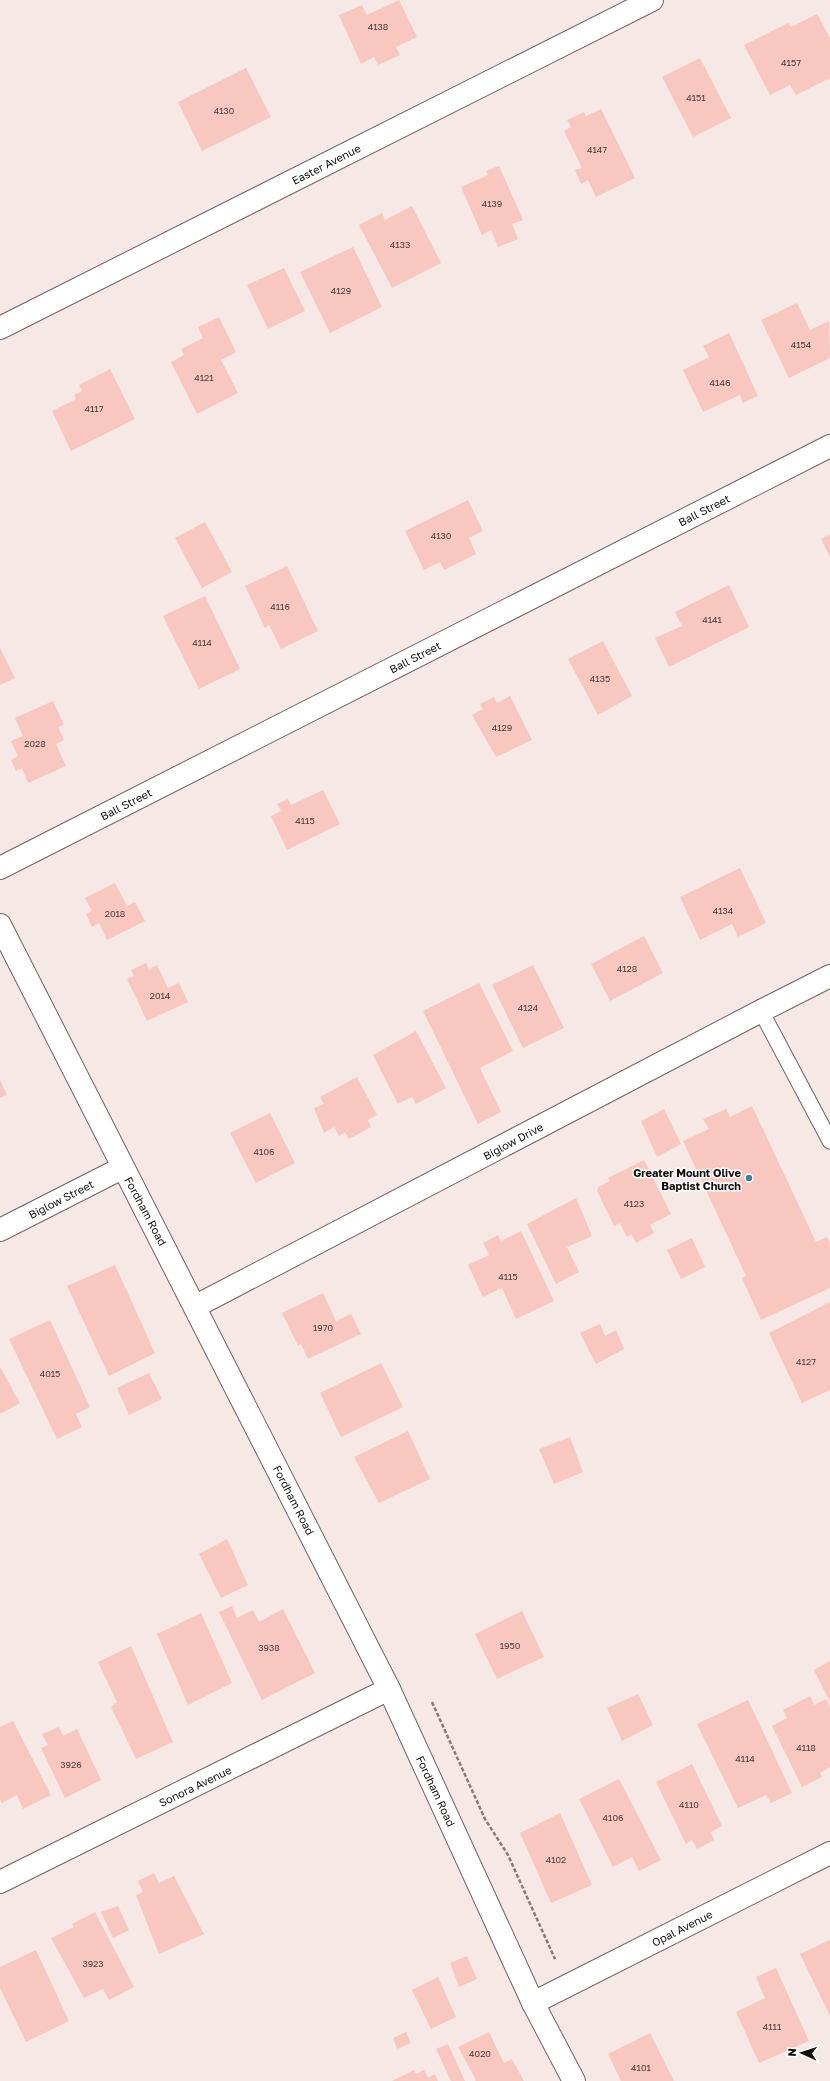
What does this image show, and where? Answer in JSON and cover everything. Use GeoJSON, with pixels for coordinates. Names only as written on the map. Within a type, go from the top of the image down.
{"type":"FeatureCollection","features":[{"type":"Feature","properties":{"kind":"street","name":"Easter Avenue"},"geometry":{"type":"LineString","coordinates":[[0,328],[652,0]]}},
{"type":"Feature","properties":{"kind":"street","name":"Ball Street"},"geometry":{"type":"LineString","coordinates":[[0,868],[830,446]]}},
{"type":"Feature","properties":{"kind":"street","name":"Fordham Road"},"geometry":{"type":"LineString","coordinates":[[0,925],[122,1168],[196,1306],[389,1689],[534,2003],[574,2081]]}},
{"type":"Feature","properties":{"kind":"street","name":"Biglow Drive"},"geometry":{"type":"LineString","coordinates":[[196,1306],[830,976]]}},
{"type":"Feature","properties":{"kind":"street","name":"Biglow Street"},"geometry":{"type":"LineString","coordinates":[[0,1230],[122,1168]]}},
{"type":"Feature","properties":{"kind":"street","name":"Sonora Avenue"},"geometry":{"type":"LineString","coordinates":[[0,1882],[389,1689]]}},
{"type":"Feature","properties":{"kind":"street","name":"Opal Avenue"},"geometry":{"type":"LineString","coordinates":[[534,2003],[830,1853]]}},
{"type":"Feature","properties":{"kind":"lane"},"geometry":{"type":"LineString","coordinates":[[761,1011],[830,1142]]}},
{"type":"Feature","properties":{"kind":"path"},"geometry":{"type":"LineString","coordinates":[[432,1702],[486,1819],[508,1855],[556,1960]]}},
{"type":"Feature","properties":{"kind":"building"},"geometry":{"type":"Polygon","coordinates":[[[399,0],[417,37],[396,47],[400,55],[378,65],[374,57],[361,64],[339,15],[362,5],[367,15],[399,0]]]}},
{"type":"Feature","properties":{"kind":"building"},"geometry":{"type":"Polygon","coordinates":[[[817,14],[830,38],[830,78],[796,95],[790,85],[770,95],[744,45],[788,23],[791,27],[817,14]]]}},
{"type":"Feature","properties":{"kind":"building"},"geometry":{"type":"Polygon","coordinates":[[[700,58],[731,118],[693,137],[662,77],[700,58]]]}},
{"type":"Feature","properties":{"kind":"building"},"geometry":{"type":"Polygon","coordinates":[[[246,68],[271,117],[202,151],[178,102],[246,68]]]}},
{"type":"Feature","properties":{"kind":"building"},"geometry":{"type":"Polygon","coordinates":[[[601,109],[635,178],[596,197],[588,180],[581,184],[575,170],[582,168],[564,131],[571,127],[567,120],[584,112],[586,116],[601,109]]]}},
{"type":"Feature","properties":{"kind":"building"},"geometry":{"type":"Polygon","coordinates":[[[499,166],[523,220],[512,224],[518,239],[498,247],[491,230],[482,235],[461,187],[488,175],[486,171],[499,166]]]}},
{"type":"Feature","properties":{"kind":"building"},"geometry":{"type":"Polygon","coordinates":[[[412,206],[441,263],[392,288],[359,225],[382,213],[385,220],[412,206]]]}},
{"type":"Feature","properties":{"kind":"building"},"geometry":{"type":"Polygon","coordinates":[[[353,247],[382,307],[330,333],[300,272],[353,247]]]}},
{"type":"Feature","properties":{"kind":"building"},"geometry":{"type":"Polygon","coordinates":[[[284,268],[305,311],[268,329],[247,285],[284,268]]]}},
{"type":"Feature","properties":{"kind":"building"},"geometry":{"type":"Polygon","coordinates":[[[797,303],[810,330],[829,321],[830,358],[789,378],[761,320],[797,303]]]}},
{"type":"Feature","properties":{"kind":"building"},"geometry":{"type":"Polygon","coordinates":[[[219,317],[236,352],[221,360],[238,393],[197,414],[171,362],[184,355],[181,349],[203,338],[198,327],[219,317]]]}},
{"type":"Feature","properties":{"kind":"building"},"geometry":{"type":"Polygon","coordinates":[[[729,333],[758,396],[743,403],[740,395],[703,412],[683,370],[709,357],[703,346],[729,333]]]}},
{"type":"Feature","properties":{"kind":"building"},"geometry":{"type":"Polygon","coordinates":[[[110,369],[135,419],[71,451],[52,411],[76,399],[74,395],[82,391],[79,385],[110,369]]]}},
{"type":"Feature","properties":{"kind":"building"},"geometry":{"type":"Polygon","coordinates":[[[468,500],[483,531],[469,538],[476,554],[444,570],[440,562],[424,570],[405,531],[468,500]]]}},
{"type":"Feature","properties":{"kind":"building"},"geometry":{"type":"Polygon","coordinates":[[[205,522],[232,572],[202,588],[175,538],[205,522]]]}},
{"type":"Feature","properties":{"kind":"building"},"geometry":{"type":"Polygon","coordinates":[[[830,534],[830,557],[821,539],[830,534]]]}},
{"type":"Feature","properties":{"kind":"building"},"geometry":{"type":"Polygon","coordinates":[[[287,566],[318,631],[281,649],[269,625],[265,628],[245,586],[287,566]]]}},
{"type":"Feature","properties":{"kind":"building"},"geometry":{"type":"Polygon","coordinates":[[[729,585],[749,627],[669,667],[655,638],[682,626],[675,612],[729,585]]]}},
{"type":"Feature","properties":{"kind":"building"},"geometry":{"type":"Polygon","coordinates":[[[205,596],[240,669],[199,689],[163,616],[205,596]]]}},
{"type":"Feature","properties":{"kind":"building"},"geometry":{"type":"Polygon","coordinates":[[[603,641],[632,696],[598,715],[568,659],[603,641]]]}},
{"type":"Feature","properties":{"kind":"building"},"geometry":{"type":"Polygon","coordinates":[[[0,648],[15,678],[0,685],[0,648]]]}},
{"type":"Feature","properties":{"kind":"building"},"geometry":{"type":"Polygon","coordinates":[[[510,696],[532,740],[496,757],[472,715],[483,709],[480,704],[494,697],[497,703],[510,696]]]}},
{"type":"Feature","properties":{"kind":"building"},"geometry":{"type":"Polygon","coordinates":[[[53,701],[64,725],[58,727],[64,740],[56,744],[66,766],[28,783],[22,768],[16,771],[11,760],[18,756],[11,741],[23,736],[15,718],[53,701]]]}},
{"type":"Feature","properties":{"kind":"building"},"geometry":{"type":"Polygon","coordinates":[[[323,790],[340,824],[287,850],[271,816],[281,811],[277,804],[288,799],[291,805],[323,790]]]}},
{"type":"Feature","properties":{"kind":"building"},"geometry":{"type":"Polygon","coordinates":[[[740,868],[766,923],[738,937],[732,924],[700,940],[680,897],[740,868]]]}},
{"type":"Feature","properties":{"kind":"building"},"geometry":{"type":"Polygon","coordinates":[[[115,883],[127,906],[135,902],[145,921],[107,940],[99,923],[92,927],[86,914],[92,911],[85,898],[115,883]]]}},
{"type":"Feature","properties":{"kind":"building"},"geometry":{"type":"Polygon","coordinates":[[[644,936],[663,973],[610,1001],[591,964],[644,936]]]}},
{"type":"Feature","properties":{"kind":"building"},"geometry":{"type":"Polygon","coordinates":[[[146,963],[149,969],[157,965],[168,988],[179,983],[188,1002],[147,1021],[127,979],[134,976],[131,970],[146,963]]]}},
{"type":"Feature","properties":{"kind":"building"},"geometry":{"type":"Polygon","coordinates":[[[533,965],[564,1028],[523,1048],[492,985],[533,965]]]}},
{"type":"Feature","properties":{"kind":"building"},"geometry":{"type":"Polygon","coordinates":[[[479,983],[513,1051],[480,1068],[501,1112],[478,1124],[423,1011],[479,983]]]}},
{"type":"Feature","properties":{"kind":"building"},"geometry":{"type":"Polygon","coordinates":[[[416,1031],[446,1088],[416,1104],[412,1097],[398,1104],[373,1055],[416,1031]]]}},
{"type":"Feature","properties":{"kind":"building"},"geometry":{"type":"Polygon","coordinates":[[[357,1077],[377,1115],[368,1120],[371,1127],[349,1139],[345,1132],[339,1136],[334,1127],[324,1133],[314,1108],[324,1104],[320,1097],[357,1077]]]}},
{"type":"Feature","properties":{"kind":"building"},"geometry":{"type":"Polygon","coordinates":[[[0,1080],[7,1095],[0,1098],[0,1080]]]}},
{"type":"Feature","properties":{"kind":"building"},"geometry":{"type":"Polygon","coordinates":[[[752,1106],[816,1242],[827,1237],[830,1243],[830,1288],[761,1320],[742,1278],[746,1276],[683,1141],[709,1129],[703,1119],[726,1109],[730,1117],[752,1106]]]}},
{"type":"Feature","properties":{"kind":"building"},"geometry":{"type":"Polygon","coordinates":[[[664,1109],[681,1144],[657,1157],[641,1121],[664,1109]]]}},
{"type":"Feature","properties":{"kind":"building"},"geometry":{"type":"Polygon","coordinates":[[[270,1113],[295,1163],[256,1183],[230,1133],[270,1113]]]}},
{"type":"Feature","properties":{"kind":"building"},"geometry":{"type":"Polygon","coordinates":[[[644,1160],[671,1214],[650,1225],[654,1233],[636,1243],[632,1235],[627,1237],[620,1223],[614,1226],[597,1191],[598,1187],[610,1181],[608,1178],[644,1160]]]}},
{"type":"Feature","properties":{"kind":"building"},"geometry":{"type":"Polygon","coordinates":[[[576,1198],[592,1236],[567,1247],[579,1272],[556,1284],[527,1224],[576,1198]]]}},
{"type":"Feature","properties":{"kind":"building"},"geometry":{"type":"Polygon","coordinates":[[[521,1231],[554,1301],[516,1319],[502,1288],[483,1297],[468,1265],[489,1255],[483,1243],[498,1235],[501,1241],[521,1231]]]}},
{"type":"Feature","properties":{"kind":"building"},"geometry":{"type":"Polygon","coordinates":[[[692,1238],[705,1267],[681,1279],[667,1250],[692,1238]]]}},
{"type":"Feature","properties":{"kind":"building"},"geometry":{"type":"Polygon","coordinates":[[[115,1265],[155,1353],[109,1376],[67,1286],[115,1265]]]}},
{"type":"Feature","properties":{"kind":"building"},"geometry":{"type":"Polygon","coordinates":[[[323,1293],[336,1321],[351,1314],[361,1334],[308,1359],[301,1344],[298,1346],[282,1313],[323,1293]]]}},
{"type":"Feature","properties":{"kind":"building"},"geometry":{"type":"Polygon","coordinates":[[[830,1302],[830,1390],[802,1403],[769,1333],[830,1302]]]}},
{"type":"Feature","properties":{"kind":"building"},"geometry":{"type":"Polygon","coordinates":[[[50,1320],[90,1407],[76,1414],[82,1427],[57,1439],[9,1339],[50,1320]]]}},
{"type":"Feature","properties":{"kind":"building"},"geometry":{"type":"Polygon","coordinates":[[[600,1324],[605,1336],[616,1330],[624,1349],[596,1364],[580,1333],[600,1324]]]}},
{"type":"Feature","properties":{"kind":"building"},"geometry":{"type":"Polygon","coordinates":[[[381,1363],[403,1407],[341,1437],[320,1393],[381,1363]]]}},
{"type":"Feature","properties":{"kind":"building"},"geometry":{"type":"Polygon","coordinates":[[[0,1367],[20,1403],[0,1414],[0,1367]]]}},
{"type":"Feature","properties":{"kind":"building"},"geometry":{"type":"Polygon","coordinates":[[[149,1373],[162,1399],[129,1415],[117,1388],[149,1373]]]}},
{"type":"Feature","properties":{"kind":"building"},"geometry":{"type":"Polygon","coordinates":[[[408,1431],[430,1479],[379,1503],[354,1457],[408,1431]]]}},
{"type":"Feature","properties":{"kind":"building"},"geometry":{"type":"Polygon","coordinates":[[[570,1437],[583,1472],[554,1484],[539,1449],[570,1437]]]}},
{"type":"Feature","properties":{"kind":"building"},"geometry":{"type":"Polygon","coordinates":[[[227,1539],[248,1585],[221,1598],[199,1554],[227,1539]]]}},
{"type":"Feature","properties":{"kind":"building"},"geometry":{"type":"Polygon","coordinates":[[[232,1606],[237,1618],[253,1610],[259,1622],[283,1609],[315,1673],[262,1700],[219,1612],[232,1606]]]}},
{"type":"Feature","properties":{"kind":"building"},"geometry":{"type":"Polygon","coordinates":[[[522,1611],[544,1657],[497,1679],[475,1634],[522,1611]]]}},
{"type":"Feature","properties":{"kind":"building"},"geometry":{"type":"Polygon","coordinates":[[[201,1613],[232,1683],[188,1705],[157,1634],[201,1613]]]}},
{"type":"Feature","properties":{"kind":"building"},"geometry":{"type":"Polygon","coordinates":[[[131,1646],[173,1742],[136,1759],[111,1707],[117,1702],[98,1662],[131,1646]]]}},
{"type":"Feature","properties":{"kind":"building"},"geometry":{"type":"Polygon","coordinates":[[[830,1661],[830,1702],[814,1670],[830,1661]]]}},
{"type":"Feature","properties":{"kind":"building"},"geometry":{"type":"Polygon","coordinates":[[[638,1694],[653,1725],[622,1741],[607,1708],[638,1694]]]}},
{"type":"Feature","properties":{"kind":"building"},"geometry":{"type":"Polygon","coordinates":[[[810,1696],[814,1705],[826,1699],[830,1707],[830,1767],[820,1773],[822,1777],[802,1787],[772,1726],[787,1718],[783,1710],[810,1696]]]}},
{"type":"Feature","properties":{"kind":"building"},"geometry":{"type":"Polygon","coordinates":[[[748,1700],[792,1793],[771,1803],[766,1795],[738,1808],[697,1724],[748,1700]]]}},
{"type":"Feature","properties":{"kind":"building"},"geometry":{"type":"Polygon","coordinates":[[[13,1721],[51,1795],[23,1809],[17,1795],[2,1803],[0,1799],[0,1727],[13,1721]]]}},
{"type":"Feature","properties":{"kind":"building"},"geometry":{"type":"Polygon","coordinates":[[[59,1727],[63,1736],[77,1729],[101,1780],[65,1798],[41,1748],[48,1745],[42,1734],[59,1727]]]}},
{"type":"Feature","properties":{"kind":"building"},"geometry":{"type":"Polygon","coordinates":[[[692,1764],[722,1826],[711,1832],[714,1840],[697,1849],[692,1840],[686,1844],[656,1782],[692,1764]]]}},
{"type":"Feature","properties":{"kind":"building"},"geometry":{"type":"Polygon","coordinates":[[[619,1779],[661,1860],[639,1871],[632,1857],[613,1867],[579,1799],[619,1779]]]}},
{"type":"Feature","properties":{"kind":"building"},"geometry":{"type":"Polygon","coordinates":[[[560,1813],[592,1885],[551,1903],[520,1833],[560,1813]]]}},
{"type":"Feature","properties":{"kind":"building"},"geometry":{"type":"Polygon","coordinates":[[[154,1873],[159,1883],[174,1876],[204,1934],[159,1954],[136,1895],[143,1892],[138,1881],[154,1873]]]}},
{"type":"Feature","properties":{"kind":"building"},"geometry":{"type":"Polygon","coordinates":[[[118,1906],[129,1930],[113,1938],[101,1912],[118,1906]]]}},
{"type":"Feature","properties":{"kind":"building"},"geometry":{"type":"Polygon","coordinates":[[[95,1912],[134,1987],[109,2000],[103,1989],[84,1998],[51,1938],[74,1927],[72,1924],[95,1912]]]}},
{"type":"Feature","properties":{"kind":"building"},"geometry":{"type":"Polygon","coordinates":[[[830,1940],[830,2016],[800,1954],[830,1940]]]}},
{"type":"Feature","properties":{"kind":"building"},"geometry":{"type":"Polygon","coordinates":[[[36,1950],[69,2021],[26,2042],[0,1988],[0,1967],[36,1950]]]}},
{"type":"Feature","properties":{"kind":"building"},"geometry":{"type":"Polygon","coordinates":[[[467,1956],[477,1979],[459,1987],[450,1963],[467,1956]]]}},
{"type":"Feature","properties":{"kind":"building"},"geometry":{"type":"Polygon","coordinates":[[[776,1968],[809,2041],[759,2063],[736,2012],[765,1998],[756,1977],[776,1968]]]}},
{"type":"Feature","properties":{"kind":"building"},"geometry":{"type":"Polygon","coordinates":[[[438,1977],[456,2017],[431,2029],[412,1990],[438,1977]]]}},
{"type":"Feature","properties":{"kind":"building"},"geometry":{"type":"Polygon","coordinates":[[[406,2032],[411,2043],[397,2049],[393,2038],[406,2032]]]}},
{"type":"Feature","properties":{"kind":"building"},"geometry":{"type":"Polygon","coordinates":[[[489,2032],[504,2063],[512,2059],[524,2081],[475,2081],[476,2080],[458,2047],[489,2032]]]}},
{"type":"Feature","properties":{"kind":"building"},"geometry":{"type":"Polygon","coordinates":[[[650,2033],[674,2081],[621,2081],[608,2054],[650,2033]]]}},
{"type":"Feature","properties":{"kind":"building"},"geometry":{"type":"Polygon","coordinates":[[[448,2044],[465,2081],[451,2081],[436,2049],[448,2044]]]}},
{"type":"Feature","properties":{"kind":"building"},"geometry":{"type":"Polygon","coordinates":[[[414,2070],[416,2074],[424,2070],[428,2078],[435,2074],[438,2081],[392,2081],[414,2070]]]}},
{"type":"Feature","properties":{"kind":"place","name":"Greater Mount Olive Baptist Church"},"geometry":{"type":"Point","coordinates":[749,1178]}}]}
